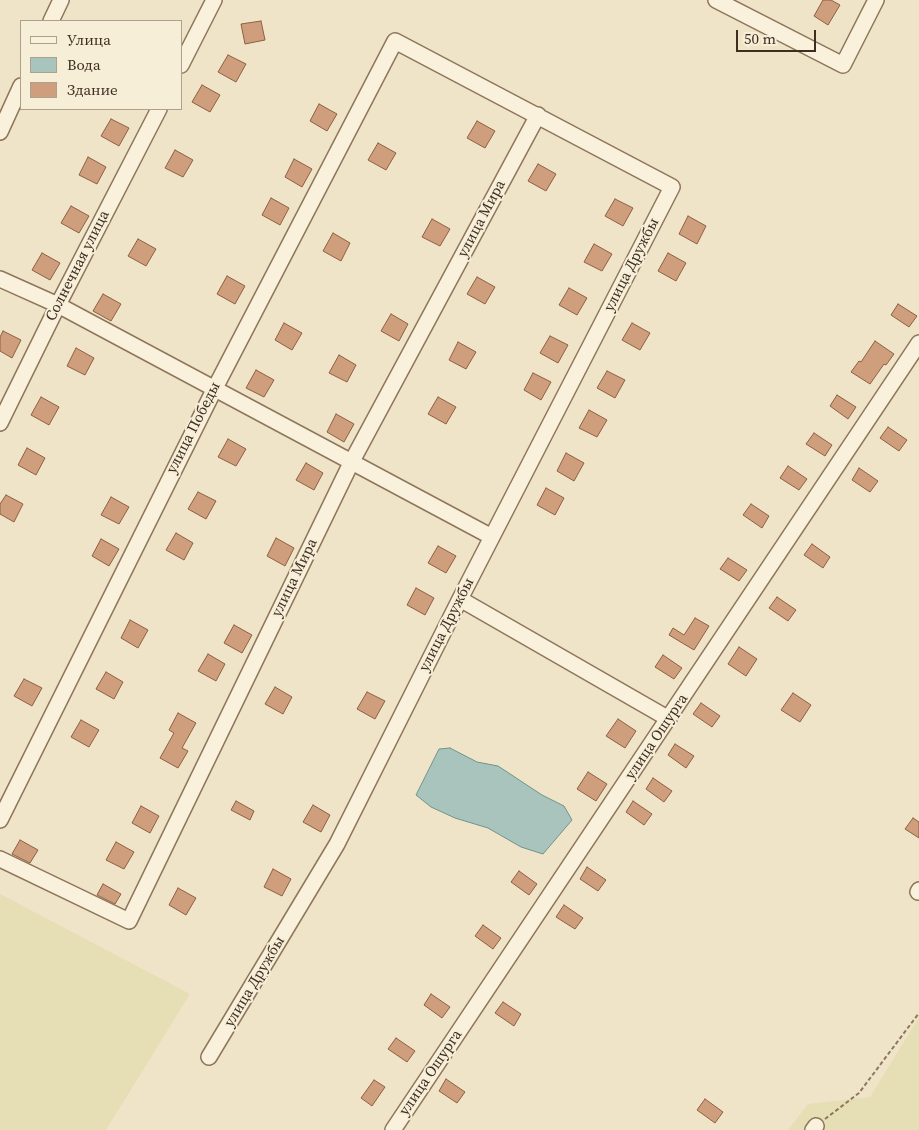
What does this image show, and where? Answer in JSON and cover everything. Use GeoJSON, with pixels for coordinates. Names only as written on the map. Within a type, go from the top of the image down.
{"type":"FeatureCollection","features":[{"type":"Feature","properties":{"kind":"street"},"geometry":{"type":"LineString","coordinates":[[52,20],[61,0]]}},
{"type":"Feature","properties":{"kind":"street"},"geometry":{"type":"LineString","coordinates":[[182,62],[214,0]]}},
{"type":"Feature","properties":{"kind":"street"},"geometry":{"type":"LineString","coordinates":[[721,1],[843,65],[876,0]]}},
{"type":"Feature","properties":{"kind":"street","name":"улица Победы"},"geometry":{"type":"LineString","coordinates":[[0,820],[214,390],[396,40],[538,115]]}},
{"type":"Feature","properties":{"kind":"street"},"geometry":{"type":"LineString","coordinates":[[0,132],[20,88]]}},
{"type":"Feature","properties":{"kind":"street","name":"Солнечная улица"},"geometry":{"type":"LineString","coordinates":[[0,423],[58,305],[158,110]]}},
{"type":"Feature","properties":{"kind":"street","name":"улица Дружбы"},"geometry":{"type":"LineString","coordinates":[[209,1057],[337,844],[460,599],[672,187],[538,115]]}},
{"type":"Feature","properties":{"kind":"street","name":"улица Мира"},"geometry":{"type":"LineString","coordinates":[[0,859],[129,921],[351,463],[538,115]]}},
{"type":"Feature","properties":{"kind":"street"},"geometry":{"type":"LineString","coordinates":[[0,279],[58,305],[492,538]]}},
{"type":"Feature","properties":{"kind":"street","name":"улица Ошурга"},"geometry":{"type":"LineString","coordinates":[[393,1130],[919,343]]}},
{"type":"Feature","properties":{"kind":"street"},"geometry":{"type":"LineString","coordinates":[[460,599],[669,719]]}},
{"type":"Feature","properties":{"kind":"path"},"geometry":{"type":"LineString","coordinates":[[815,1128],[859,1093],[919,1013]]}},
{"type":"Feature","properties":{"kind":"shaded area"},"geometry":{"type":"Polygon","coordinates":[[[0,894],[190,994],[106,1130],[0,1130],[0,894]]]}},
{"type":"Feature","properties":{"kind":"shaded area"},"geometry":{"type":"Polygon","coordinates":[[[919,1017],[919,1130],[788,1130],[808,1104],[870,1097],[919,1017]]]}},
{"type":"Feature","properties":{"kind":"water"},"geometry":{"type":"Polygon","coordinates":[[[450,748],[477,762],[498,766],[542,795],[564,806],[572,820],[543,854],[521,847],[488,828],[455,818],[431,807],[416,795],[439,749],[450,748]]]}},
{"type":"Feature","properties":{"kind":"building"},"geometry":{"type":"Polygon","coordinates":[[[823,0],[831,0],[840,5],[828,25],[814,16],[823,0]]]}},
{"type":"Feature","properties":{"kind":"building"},"geometry":{"type":"Polygon","coordinates":[[[261,21],[265,40],[245,44],[241,24],[261,21]]]}},
{"type":"Feature","properties":{"kind":"building"},"geometry":{"type":"Polygon","coordinates":[[[228,55],[246,64],[236,82],[218,72],[228,55]]]}},
{"type":"Feature","properties":{"kind":"building"},"geometry":{"type":"Polygon","coordinates":[[[202,85],[220,95],[210,112],[192,102],[202,85]]]}},
{"type":"Feature","properties":{"kind":"building"},"geometry":{"type":"Polygon","coordinates":[[[319,104],[337,114],[327,131],[310,121],[319,104]]]}},
{"type":"Feature","properties":{"kind":"building"},"geometry":{"type":"Polygon","coordinates":[[[111,119],[129,128],[119,146],[101,136],[111,119]]]}},
{"type":"Feature","properties":{"kind":"building"},"geometry":{"type":"Polygon","coordinates":[[[477,121],[495,131],[485,148],[467,138],[477,121]]]}},
{"type":"Feature","properties":{"kind":"building"},"geometry":{"type":"Polygon","coordinates":[[[378,143],[396,153],[386,170],[368,160],[378,143]]]}},
{"type":"Feature","properties":{"kind":"building"},"geometry":{"type":"Polygon","coordinates":[[[175,150],[193,160],[183,177],[165,168],[175,150]]]}},
{"type":"Feature","properties":{"kind":"building"},"geometry":{"type":"Polygon","coordinates":[[[88,157],[106,167],[97,184],[79,175],[88,157]]]}},
{"type":"Feature","properties":{"kind":"building"},"geometry":{"type":"Polygon","coordinates":[[[294,159],[312,169],[302,187],[285,177],[294,159]]]}},
{"type":"Feature","properties":{"kind":"building"},"geometry":{"type":"Polygon","coordinates":[[[538,164],[556,174],[546,191],[528,181],[538,164]]]}},
{"type":"Feature","properties":{"kind":"building"},"geometry":{"type":"Polygon","coordinates":[[[271,198],[289,208],[280,225],[262,215],[271,198]]]}},
{"type":"Feature","properties":{"kind":"building"},"geometry":{"type":"Polygon","coordinates":[[[615,199],[633,208],[623,226],[605,216],[615,199]]]}},
{"type":"Feature","properties":{"kind":"building"},"geometry":{"type":"Polygon","coordinates":[[[71,206],[89,216],[79,233],[61,223],[71,206]]]}},
{"type":"Feature","properties":{"kind":"building"},"geometry":{"type":"Polygon","coordinates":[[[688,216],[706,226],[697,244],[679,234],[688,216]]]}},
{"type":"Feature","properties":{"kind":"building"},"geometry":{"type":"Polygon","coordinates":[[[432,219],[450,229],[440,246],[422,237],[432,219]]]}},
{"type":"Feature","properties":{"kind":"building"},"geometry":{"type":"Polygon","coordinates":[[[333,233],[350,243],[341,261],[323,251],[333,233]]]}},
{"type":"Feature","properties":{"kind":"building"},"geometry":{"type":"Polygon","coordinates":[[[138,239],[156,249],[146,266],[128,256],[138,239]]]}},
{"type":"Feature","properties":{"kind":"building"},"geometry":{"type":"Polygon","coordinates":[[[594,244],[612,254],[602,271],[584,262],[594,244]]]}},
{"type":"Feature","properties":{"kind":"building"},"geometry":{"type":"Polygon","coordinates":[[[42,253],[60,263],[50,280],[32,270],[42,253]]]}},
{"type":"Feature","properties":{"kind":"building"},"geometry":{"type":"Polygon","coordinates":[[[668,253],[686,263],[676,281],[658,271],[668,253]]]}},
{"type":"Feature","properties":{"kind":"building"},"geometry":{"type":"Polygon","coordinates":[[[227,276],[245,286],[235,304],[217,294],[227,276]]]}},
{"type":"Feature","properties":{"kind":"building"},"geometry":{"type":"Polygon","coordinates":[[[477,277],[495,287],[485,304],[467,294],[477,277]]]}},
{"type":"Feature","properties":{"kind":"building"},"geometry":{"type":"Polygon","coordinates":[[[569,288],[587,298],[577,315],[559,305],[569,288]]]}},
{"type":"Feature","properties":{"kind":"building"},"geometry":{"type":"Polygon","coordinates":[[[103,294],[121,304],[111,321],[93,311],[103,294]]]}},
{"type":"Feature","properties":{"kind":"building"},"geometry":{"type":"Polygon","coordinates":[[[898,304],[917,316],[909,327],[891,315],[898,304]]]}},
{"type":"Feature","properties":{"kind":"building"},"geometry":{"type":"Polygon","coordinates":[[[391,314],[408,324],[399,341],[381,331],[391,314]]]}},
{"type":"Feature","properties":{"kind":"building"},"geometry":{"type":"Polygon","coordinates":[[[284,323],[302,333],[292,350],[275,340],[284,323]]]}},
{"type":"Feature","properties":{"kind":"building"},"geometry":{"type":"Polygon","coordinates":[[[632,323],[650,333],[640,350],[622,340],[632,323]]]}},
{"type":"Feature","properties":{"kind":"building"},"geometry":{"type":"Polygon","coordinates":[[[3,331],[21,340],[12,358],[0,351],[0,337],[3,331]]]}},
{"type":"Feature","properties":{"kind":"building"},"geometry":{"type":"Polygon","coordinates":[[[550,336],[568,345],[558,363],[540,353],[550,336]]]}},
{"type":"Feature","properties":{"kind":"building"},"geometry":{"type":"Polygon","coordinates":[[[875,341],[894,354],[886,365],[884,364],[870,384],[851,372],[859,361],[861,362],[875,341]]]}},
{"type":"Feature","properties":{"kind":"building"},"geometry":{"type":"Polygon","coordinates":[[[458,342],[476,352],[466,369],[449,360],[458,342]]]}},
{"type":"Feature","properties":{"kind":"building"},"geometry":{"type":"Polygon","coordinates":[[[76,348],[94,358],[85,375],[67,366],[76,348]]]}},
{"type":"Feature","properties":{"kind":"building"},"geometry":{"type":"Polygon","coordinates":[[[339,355],[356,365],[347,382],[329,373],[339,355]]]}},
{"type":"Feature","properties":{"kind":"building"},"geometry":{"type":"Polygon","coordinates":[[[256,370],[274,380],[264,397],[246,388],[256,370]]]}},
{"type":"Feature","properties":{"kind":"building"},"geometry":{"type":"Polygon","coordinates":[[[607,371],[625,380],[615,398],[597,388],[607,371]]]}},
{"type":"Feature","properties":{"kind":"building"},"geometry":{"type":"Polygon","coordinates":[[[533,373],[551,382],[541,400],[524,390],[533,373]]]}},
{"type":"Feature","properties":{"kind":"building"},"geometry":{"type":"Polygon","coordinates":[[[837,395],[856,407],[848,419],[830,406],[837,395]]]}},
{"type":"Feature","properties":{"kind":"building"},"geometry":{"type":"Polygon","coordinates":[[[41,397],[59,407],[49,425],[31,415],[41,397]]]}},
{"type":"Feature","properties":{"kind":"building"},"geometry":{"type":"Polygon","coordinates":[[[438,397],[456,407],[446,424],[428,414],[438,397]]]}},
{"type":"Feature","properties":{"kind":"building"},"geometry":{"type":"Polygon","coordinates":[[[589,410],[607,420],[597,437],[579,428],[589,410]]]}},
{"type":"Feature","properties":{"kind":"building"},"geometry":{"type":"Polygon","coordinates":[[[336,414],[354,424],[344,442],[327,432],[336,414]]]}},
{"type":"Feature","properties":{"kind":"building"},"geometry":{"type":"Polygon","coordinates":[[[888,427],[907,440],[899,451],[880,438],[888,427]]]}},
{"type":"Feature","properties":{"kind":"building"},"geometry":{"type":"Polygon","coordinates":[[[814,433],[832,445],[825,456],[806,444],[814,433]]]}},
{"type":"Feature","properties":{"kind":"building"},"geometry":{"type":"Polygon","coordinates":[[[228,439],[246,449],[236,466],[218,457],[228,439]]]}},
{"type":"Feature","properties":{"kind":"building"},"geometry":{"type":"Polygon","coordinates":[[[27,448],[45,458],[36,475],[18,465],[27,448]]]}},
{"type":"Feature","properties":{"kind":"building"},"geometry":{"type":"Polygon","coordinates":[[[566,453],[584,463],[574,481],[557,471],[566,453]]]}},
{"type":"Feature","properties":{"kind":"building"},"geometry":{"type":"Polygon","coordinates":[[[306,463],[323,473],[314,490],[296,480],[306,463]]]}},
{"type":"Feature","properties":{"kind":"building"},"geometry":{"type":"Polygon","coordinates":[[[788,466],[807,479],[799,490],[780,478],[788,466]]]}},
{"type":"Feature","properties":{"kind":"building"},"geometry":{"type":"Polygon","coordinates":[[[859,468],[878,481],[870,492],[852,480],[859,468]]]}},
{"type":"Feature","properties":{"kind":"building"},"geometry":{"type":"Polygon","coordinates":[[[546,488],[564,498],[555,515],[537,505],[546,488]]]}},
{"type":"Feature","properties":{"kind":"building"},"geometry":{"type":"Polygon","coordinates":[[[198,492],[216,501],[206,519],[188,509],[198,492]]]}},
{"type":"Feature","properties":{"kind":"building"},"geometry":{"type":"Polygon","coordinates":[[[6,495],[23,504],[14,522],[0,514],[0,504],[6,495]]]}},
{"type":"Feature","properties":{"kind":"building"},"geometry":{"type":"Polygon","coordinates":[[[111,497],[129,507],[119,524],[101,515],[111,497]]]}},
{"type":"Feature","properties":{"kind":"building"},"geometry":{"type":"Polygon","coordinates":[[[751,504],[769,516],[762,528],[743,515],[751,504]]]}},
{"type":"Feature","properties":{"kind":"building"},"geometry":{"type":"Polygon","coordinates":[[[176,533],[193,543],[184,560],[166,550],[176,533]]]}},
{"type":"Feature","properties":{"kind":"building"},"geometry":{"type":"Polygon","coordinates":[[[276,538],[294,548],[285,566],[267,556],[276,538]]]}},
{"type":"Feature","properties":{"kind":"building"},"geometry":{"type":"Polygon","coordinates":[[[101,539],[119,549],[109,566],[92,556],[101,539]]]}},
{"type":"Feature","properties":{"kind":"building"},"geometry":{"type":"Polygon","coordinates":[[[812,544],[830,557],[823,568],[804,555],[812,544]]]}},
{"type":"Feature","properties":{"kind":"building"},"geometry":{"type":"Polygon","coordinates":[[[438,546],[456,556],[446,573],[428,563],[438,546]]]}},
{"type":"Feature","properties":{"kind":"building"},"geometry":{"type":"Polygon","coordinates":[[[728,558],[747,570],[739,581],[720,569],[728,558]]]}},
{"type":"Feature","properties":{"kind":"building"},"geometry":{"type":"Polygon","coordinates":[[[416,588],[434,598],[425,615],[407,605],[416,588]]]}},
{"type":"Feature","properties":{"kind":"building"},"geometry":{"type":"Polygon","coordinates":[[[777,597],[796,610],[788,621],[769,608],[777,597]]]}},
{"type":"Feature","properties":{"kind":"building"},"geometry":{"type":"Polygon","coordinates":[[[695,618],[709,626],[694,650],[669,635],[673,628],[684,635],[695,618]]]}},
{"type":"Feature","properties":{"kind":"building"},"geometry":{"type":"Polygon","coordinates":[[[130,620],[148,630],[138,648],[121,638],[130,620]]]}},
{"type":"Feature","properties":{"kind":"building"},"geometry":{"type":"Polygon","coordinates":[[[234,625],[252,635],[242,653],[224,643],[234,625]]]}},
{"type":"Feature","properties":{"kind":"building"},"geometry":{"type":"Polygon","coordinates":[[[739,647],[757,659],[746,676],[728,664],[739,647]]]}},
{"type":"Feature","properties":{"kind":"building"},"geometry":{"type":"Polygon","coordinates":[[[208,654],[225,664],[216,681],[198,671],[208,654]]]}},
{"type":"Feature","properties":{"kind":"building"},"geometry":{"type":"Polygon","coordinates":[[[663,655],[682,668],[674,679],[655,667],[663,655]]]}},
{"type":"Feature","properties":{"kind":"building"},"geometry":{"type":"Polygon","coordinates":[[[106,672],[123,682],[114,699],[96,689],[106,672]]]}},
{"type":"Feature","properties":{"kind":"building"},"geometry":{"type":"Polygon","coordinates":[[[24,679],[42,688],[32,706],[14,696],[24,679]]]}},
{"type":"Feature","properties":{"kind":"building"},"geometry":{"type":"Polygon","coordinates":[[[275,687],[292,697],[283,714],[265,704],[275,687]]]}},
{"type":"Feature","properties":{"kind":"building"},"geometry":{"type":"Polygon","coordinates":[[[367,692],[385,701],[375,719],[357,709],[367,692]]]}},
{"type":"Feature","properties":{"kind":"building"},"geometry":{"type":"Polygon","coordinates":[[[793,693],[811,705],[800,722],[781,710],[793,693]]]}},
{"type":"Feature","properties":{"kind":"building"},"geometry":{"type":"Polygon","coordinates":[[[701,703],[720,716],[712,727],[693,714],[701,703]]]}},
{"type":"Feature","properties":{"kind":"building"},"geometry":{"type":"Polygon","coordinates":[[[178,713],[196,723],[182,748],[188,751],[178,768],[160,758],[174,733],[169,730],[178,713]]]}},
{"type":"Feature","properties":{"kind":"building"},"geometry":{"type":"Polygon","coordinates":[[[618,719],[636,731],[625,748],[606,736],[618,719]]]}},
{"type":"Feature","properties":{"kind":"building"},"geometry":{"type":"Polygon","coordinates":[[[81,720],[99,730],[89,747],[71,737],[81,720]]]}},
{"type":"Feature","properties":{"kind":"building"},"geometry":{"type":"Polygon","coordinates":[[[675,744],[694,756],[686,768],[668,755],[675,744]]]}},
{"type":"Feature","properties":{"kind":"building"},"geometry":{"type":"Polygon","coordinates":[[[588,772],[607,784],[596,801],[577,789],[588,772]]]}},
{"type":"Feature","properties":{"kind":"building"},"geometry":{"type":"Polygon","coordinates":[[[653,778],[672,791],[664,802],[646,789],[653,778]]]}},
{"type":"Feature","properties":{"kind":"building"},"geometry":{"type":"Polygon","coordinates":[[[236,801],[254,811],[250,820],[231,810],[236,801]]]}},
{"type":"Feature","properties":{"kind":"building"},"geometry":{"type":"Polygon","coordinates":[[[633,801],[652,814],[644,825],[626,812],[633,801]]]}},
{"type":"Feature","properties":{"kind":"building"},"geometry":{"type":"Polygon","coordinates":[[[313,805],[330,815],[321,832],[303,822],[313,805]]]}},
{"type":"Feature","properties":{"kind":"building"},"geometry":{"type":"Polygon","coordinates":[[[141,806],[159,816],[150,833],[132,823],[141,806]]]}},
{"type":"Feature","properties":{"kind":"building"},"geometry":{"type":"Polygon","coordinates":[[[913,818],[919,822],[919,838],[905,829],[913,818]]]}},
{"type":"Feature","properties":{"kind":"building"},"geometry":{"type":"Polygon","coordinates":[[[20,840],[38,850],[30,863],[12,854],[20,840]]]}},
{"type":"Feature","properties":{"kind":"building"},"geometry":{"type":"Polygon","coordinates":[[[116,842],[134,852],[124,869],[106,860],[116,842]]]}},
{"type":"Feature","properties":{"kind":"building"},"geometry":{"type":"Polygon","coordinates":[[[587,867],[606,880],[598,891],[580,879],[587,867]]]}},
{"type":"Feature","properties":{"kind":"building"},"geometry":{"type":"Polygon","coordinates":[[[273,869],[291,879],[282,896],[264,887],[273,869]]]}},
{"type":"Feature","properties":{"kind":"building"},"geometry":{"type":"Polygon","coordinates":[[[519,871],[537,884],[529,895],[511,882],[519,871]]]}},
{"type":"Feature","properties":{"kind":"building"},"geometry":{"type":"Polygon","coordinates":[[[103,884],[121,894],[115,904],[97,895],[103,884]]]}},
{"type":"Feature","properties":{"kind":"building"},"geometry":{"type":"Polygon","coordinates":[[[178,888],[196,898],[186,915],[169,905],[178,888]]]}},
{"type":"Feature","properties":{"kind":"building"},"geometry":{"type":"Polygon","coordinates":[[[564,905],[583,918],[575,929],[556,917],[564,905]]]}},
{"type":"Feature","properties":{"kind":"building"},"geometry":{"type":"Polygon","coordinates":[[[483,925],[501,938],[493,949],[475,936],[483,925]]]}},
{"type":"Feature","properties":{"kind":"building"},"geometry":{"type":"Polygon","coordinates":[[[431,994],[450,1007],[442,1018],[424,1005],[431,994]]]}},
{"type":"Feature","properties":{"kind":"building"},"geometry":{"type":"Polygon","coordinates":[[[503,1002],[521,1014],[514,1026],[495,1013],[503,1002]]]}},
{"type":"Feature","properties":{"kind":"building"},"geometry":{"type":"Polygon","coordinates":[[[396,1038],[415,1051],[407,1062],[388,1049],[396,1038]]]}},
{"type":"Feature","properties":{"kind":"building"},"geometry":{"type":"Polygon","coordinates":[[[446,1079],[465,1092],[457,1103],[439,1091],[446,1079]]]}},
{"type":"Feature","properties":{"kind":"building"},"geometry":{"type":"Polygon","coordinates":[[[374,1080],[385,1087],[372,1106],[361,1098],[374,1080]]]}},
{"type":"Feature","properties":{"kind":"building"},"geometry":{"type":"Polygon","coordinates":[[[705,1099],[723,1112],[715,1123],[697,1110],[705,1099]]]}}]}
